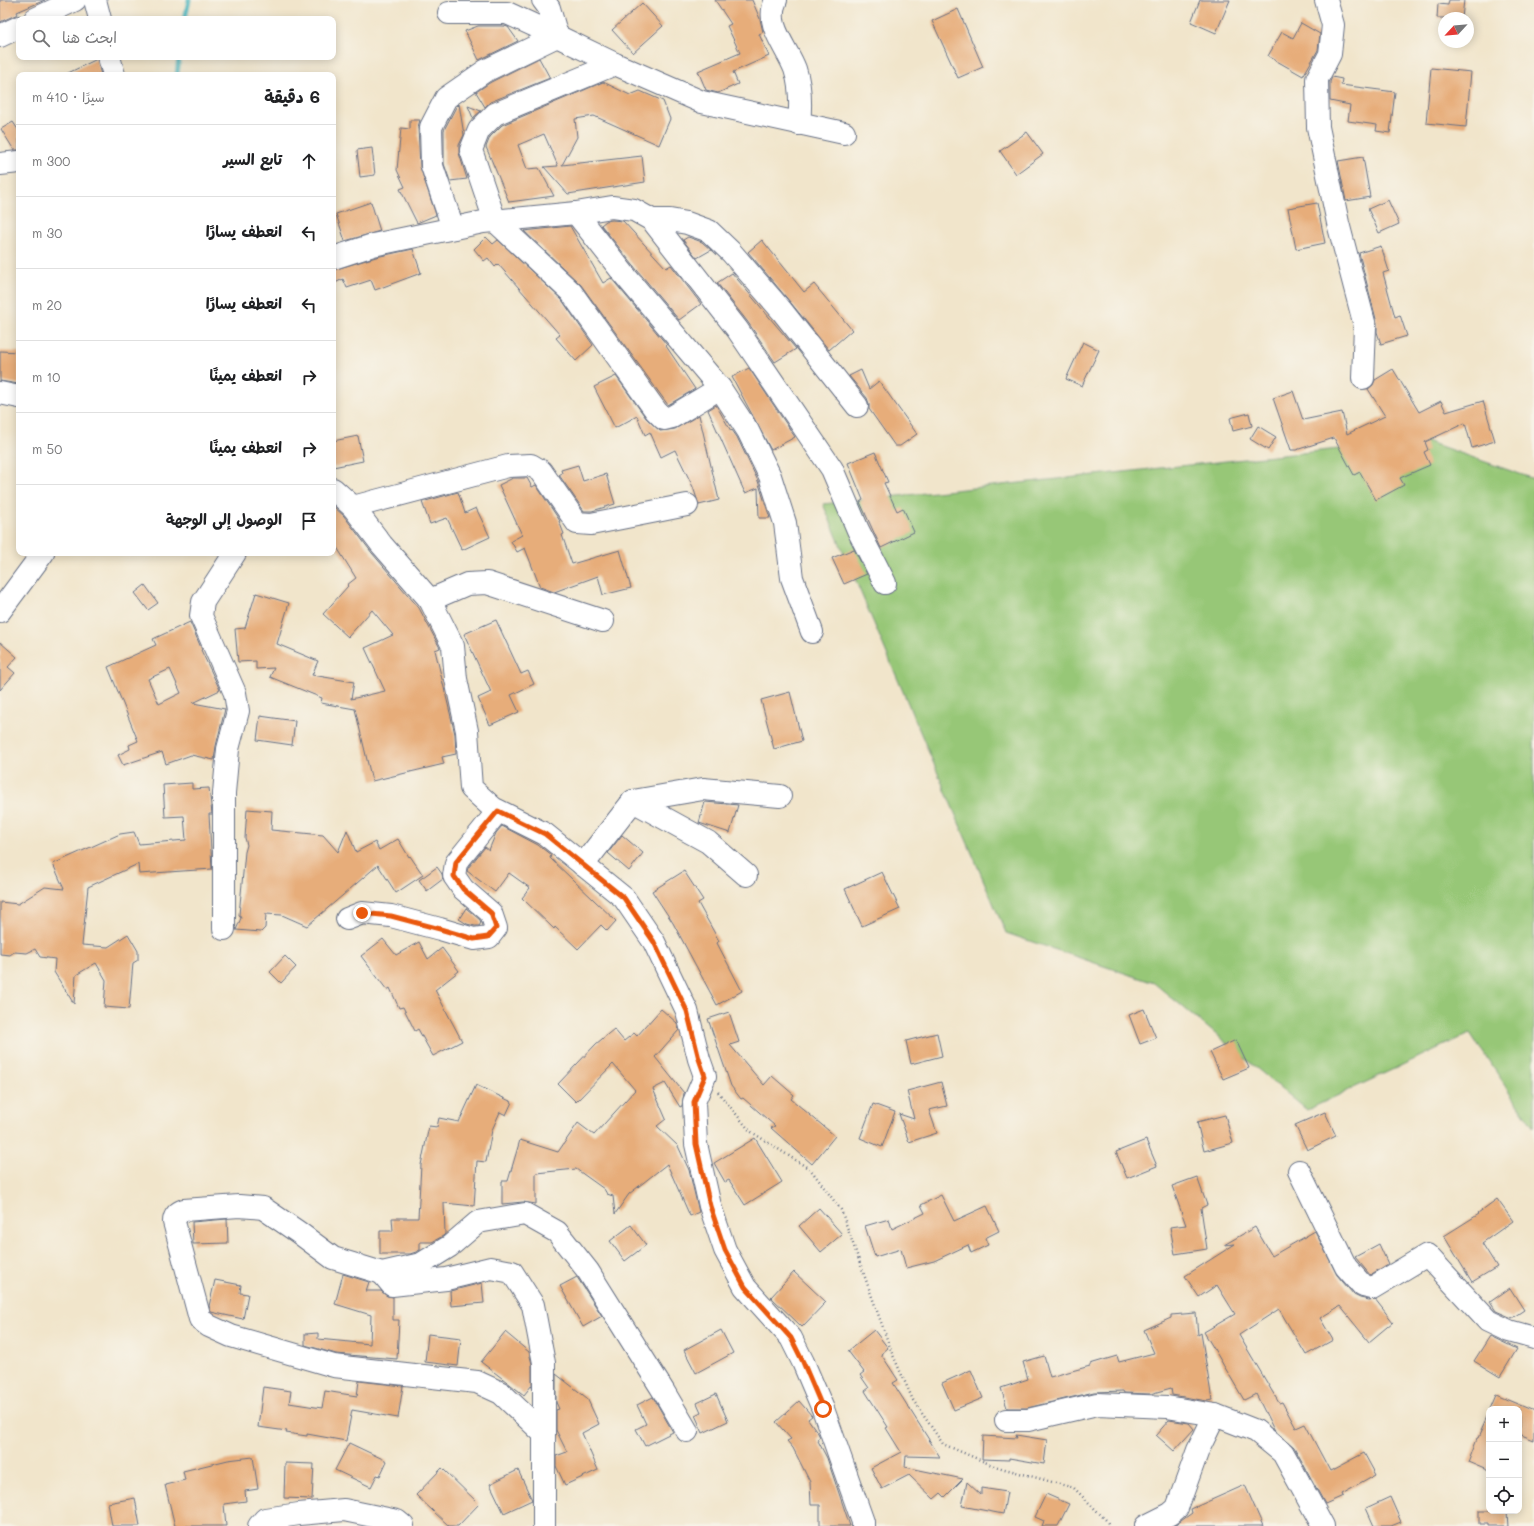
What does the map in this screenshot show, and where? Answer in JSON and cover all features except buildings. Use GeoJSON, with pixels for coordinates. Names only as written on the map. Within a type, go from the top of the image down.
{"type":"FeatureCollection","features":[{"type":"Feature","properties":{"kind":"street"},"geometry":{"type":"LineString","coordinates":[[41,16],[75,0]]}},
{"type":"Feature","properties":{"kind":"street"},"geometry":{"type":"LineString","coordinates":[[95,0],[99,16]]}},
{"type":"Feature","properties":{"kind":"street"},"geometry":{"type":"LineString","coordinates":[[543,0],[549,8],[557,36]]}},
{"type":"Feature","properties":{"kind":"street"},"geometry":{"type":"LineString","coordinates":[[776,0],[773,13],[774,23],[777,33],[795,68],[798,81],[801,102],[799,124]]}},
{"type":"Feature","properties":{"kind":"street"},"geometry":{"type":"LineString","coordinates":[[1326,0],[1333,25],[1330,54],[1317,79],[1318,127],[1338,223],[1365,326],[1363,378]]}},
{"type":"Feature","properties":{"kind":"street"},"geometry":{"type":"LineString","coordinates":[[449,13],[507,13],[615,64],[702,102],[844,133]]}},
{"type":"Feature","properties":{"kind":"street"},"geometry":{"type":"LineString","coordinates":[[0,36],[16,28]]}},
{"type":"Feature","properties":{"kind":"street"},"geometry":{"type":"LineString","coordinates":[[453,228],[432,166],[431,127],[446,98],[485,71],[557,36]]}},
{"type":"Feature","properties":{"kind":"street"},"geometry":{"type":"LineString","coordinates":[[110,60],[113,72]]}},
{"type":"Feature","properties":{"kind":"street"},"geometry":{"type":"LineString","coordinates":[[615,64],[495,114],[479,130],[471,150],[494,221],[571,292],[656,411],[664,419],[672,417],[720,388]]}},
{"type":"Feature","properties":{"kind":"street"},"geometry":{"type":"LineString","coordinates":[[0,164],[16,162]]}},
{"type":"Feature","properties":{"kind":"street"},"geometry":{"type":"LineString","coordinates":[[336,257],[373,245],[453,228],[494,221],[576,213],[612,207],[634,210],[652,220],[737,329],[832,469],[858,530],[885,583]]}},
{"type":"Feature","properties":{"kind":"street"},"geometry":{"type":"LineString","coordinates":[[576,213],[627,278],[720,388],[748,431],[770,476],[785,523],[792,578],[812,632]]}},
{"type":"Feature","properties":{"kind":"street"},"geometry":{"type":"LineString","coordinates":[[652,220],[670,220],[688,223],[709,231],[731,252],[782,311],[857,406]]}},
{"type":"Feature","properties":{"kind":"street"},"geometry":{"type":"LineString","coordinates":[[0,393],[16,396]]}},
{"type":"Feature","properties":{"kind":"street"},"geometry":{"type":"LineString","coordinates":[[354,507],[508,466],[530,465],[541,471],[577,523],[590,524],[687,505]]}},
{"type":"Feature","properties":{"kind":"street"},"geometry":{"type":"LineString","coordinates":[[336,492],[354,507],[382,545],[430,600],[453,646],[456,680],[467,731],[471,788],[493,808],[545,834],[624,898],[654,942],[687,1011],[699,1059],[705,1076],[694,1102],[696,1144],[710,1206],[725,1250],[745,1287],[791,1338],[823,1409],[863,1522],[863,1526]]}},
{"type":"Feature","properties":{"kind":"street"},"geometry":{"type":"LineString","coordinates":[[0,611],[41,556]]}},
{"type":"Feature","properties":{"kind":"street"},"geometry":{"type":"LineString","coordinates":[[224,929],[224,793],[228,749],[238,711],[235,694],[201,616],[203,602],[233,556]]}},
{"type":"Feature","properties":{"kind":"street"},"geometry":{"type":"LineString","coordinates":[[430,600],[467,584],[487,583],[603,621]]}},
{"type":"Feature","properties":{"kind":"street"},"geometry":{"type":"LineString","coordinates":[[583,865],[633,801],[702,789],[780,796]]}},
{"type":"Feature","properties":{"kind":"street"},"geometry":{"type":"LineString","coordinates":[[633,801],[708,842],[746,875]]}},
{"type":"Feature","properties":{"kind":"street"},"geometry":{"type":"LineString","coordinates":[[347,919],[362,913],[391,916],[474,939],[488,937],[496,928],[491,913],[463,889],[454,876],[456,862],[498,811]]}},
{"type":"Feature","properties":{"kind":"street"},"geometry":{"type":"LineString","coordinates":[[1299,1172],[1346,1267],[1363,1286],[1372,1288],[1427,1255],[1488,1321],[1509,1331],[1534,1338]]}},
{"type":"Feature","properties":{"kind":"street"},"geometry":{"type":"LineString","coordinates":[[543,1433],[501,1392],[477,1382],[334,1366],[231,1336],[209,1326],[200,1319],[174,1218],[184,1210],[239,1206],[263,1208],[333,1258],[382,1273],[420,1264],[450,1246],[478,1222],[525,1214],[557,1232],[588,1271],[687,1431]]}},
{"type":"Feature","properties":{"kind":"street"},"geometry":{"type":"LineString","coordinates":[[382,1273],[392,1285],[446,1279],[491,1268],[512,1272],[533,1305],[544,1363],[544,1526]]}},
{"type":"Feature","properties":{"kind":"street"},"geometry":{"type":"LineString","coordinates":[[1006,1420],[1028,1420],[1097,1404],[1167,1407],[1214,1415],[1256,1431],[1283,1453],[1323,1526]]}},
{"type":"Feature","properties":{"kind":"street"},"geometry":{"type":"LineString","coordinates":[[1146,1526],[1170,1514],[1177,1508],[1198,1450],[1214,1415]]}},
{"type":"Feature","properties":{"kind":"street"},"geometry":{"type":"LineString","coordinates":[[259,1526],[265,1519],[344,1510],[397,1521],[402,1526]]}},
{"type":"Feature","properties":{"kind":"path"},"geometry":{"type":"LineString","coordinates":[[705,1076],[750,1131],[811,1170],[841,1210],[892,1353],[913,1400],[944,1444],[994,1466],[1074,1488],[1109,1526]]}},
{"type":"Feature","properties":{"kind":"green space"},"geometry":{"type":"Polygon","coordinates":[[[1423,440],[1534,479],[1534,1128],[1470,1033],[1307,1110],[1154,983],[1006,933],[823,504],[1423,440]]]}},
{"type":"Feature","properties":{"kind":"waterway"},"geometry":{"type":"LineString","coordinates":[[186,16],[189,0]]}},
{"type":"Feature","properties":{"kind":"waterway"},"geometry":{"type":"LineString","coordinates":[[177,72],[179,60]]}},
{"type":"Feature","properties":{"kind":"route"},"geometry":{"type":"LineString","coordinates":[[362,913],[391,916],[474,939],[488,937],[496,928],[491,913],[463,889],[454,876],[456,862],[498,811],[545,834],[624,898],[654,942],[687,1011],[699,1059],[705,1076],[694,1102],[696,1144],[710,1206],[725,1250],[745,1287],[791,1338],[823,1409]]}}]}
